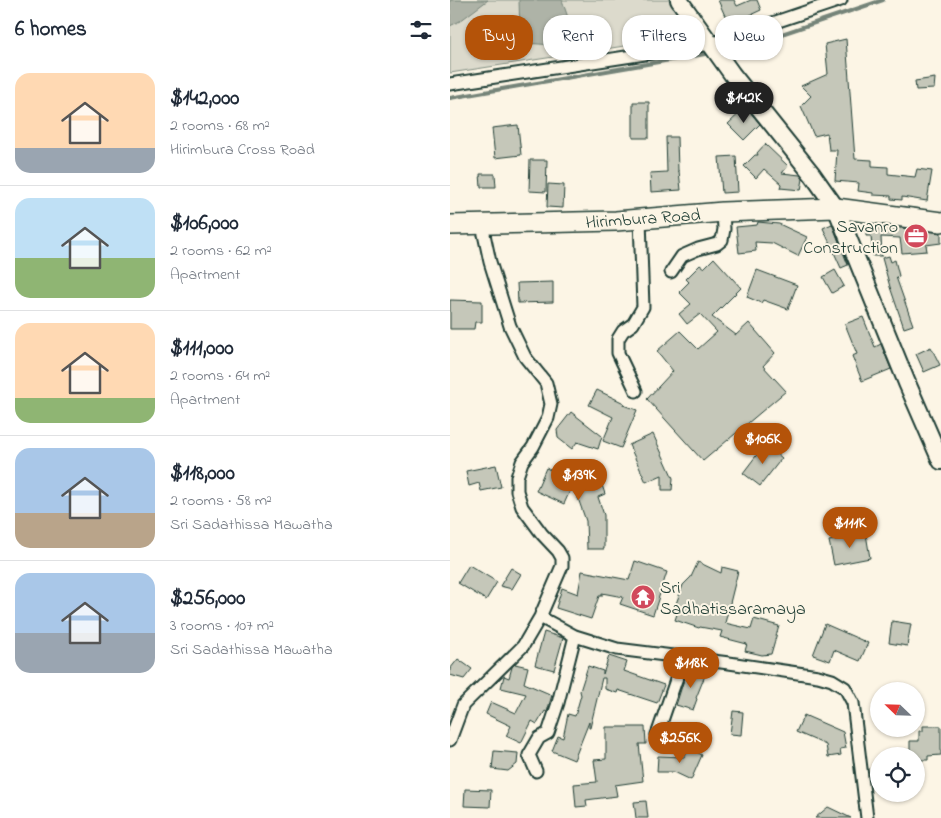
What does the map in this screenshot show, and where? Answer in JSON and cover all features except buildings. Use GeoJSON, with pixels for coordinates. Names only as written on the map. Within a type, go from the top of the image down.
{"type":"FeatureCollection","features":[{"type":"Feature","properties":{"kind":"main road"},"geometry":{"type":"LineString","coordinates":[[679,0],[732,74],[812,174],[836,208],[941,461]]}},
{"type":"Feature","properties":{"kind":"main road","name":"Hirimbura Road"},"geometry":{"type":"LineString","coordinates":[[450,225],[616,221],[722,212],[836,208],[941,222]]}},
{"type":"Feature","properties":{"kind":"street"},"geometry":{"type":"LineString","coordinates":[[450,84],[710,44],[841,0]]}},
{"type":"Feature","properties":{"kind":"street"},"geometry":{"type":"LineString","coordinates":[[671,272],[682,256],[717,244],[722,240],[724,229],[722,212]]}},
{"type":"Feature","properties":{"kind":"street"},"geometry":{"type":"LineString","coordinates":[[636,391],[618,354],[618,340],[623,331],[633,324],[643,308],[640,219]]}},
{"type":"Feature","properties":{"kind":"street"},"geometry":{"type":"LineString","coordinates":[[450,740],[464,705],[523,646],[540,617],[562,566],[562,558],[558,551],[542,534],[522,507],[517,491],[517,477],[522,462],[533,447],[548,418],[551,404],[546,383],[525,357],[510,326],[490,262],[482,224]]}},
{"type":"Feature","properties":{"kind":"street"},"geometry":{"type":"LineString","coordinates":[[540,617],[575,636],[618,649],[687,657],[818,676],[832,680],[845,688],[853,703],[867,818]]}},
{"type":"Feature","properties":{"kind":"street"},"geometry":{"type":"LineString","coordinates":[[536,771],[529,755],[539,738],[548,733],[575,636]]}},
{"type":"Feature","properties":{"kind":"street"},"geometry":{"type":"LineString","coordinates":[[657,735],[676,680],[687,657]]}},
{"type":"Feature","properties":{"kind":"shaded area"},"geometry":{"type":"Polygon","coordinates":[[[450,0],[672,0],[682,15],[622,15],[622,46],[612,48],[612,15],[543,15],[543,59],[450,73],[450,0]]]}},
{"type":"Feature","properties":{"kind":"shaded area"},"geometry":{"type":"Polygon","coordinates":[[[450,0],[488,0],[468,15],[465,15],[460,21],[450,26],[450,0]]]}},
{"type":"Feature","properties":{"kind":"shaded area"},"geometry":{"type":"Polygon","coordinates":[[[519,0],[562,0],[567,15],[543,15],[543,44],[533,44],[533,15],[519,15],[519,0]]]}},
{"type":"Feature","properties":{"kind":"waterway"},"geometry":{"type":"LineString","coordinates":[[783,34],[883,0]]}},
{"type":"Feature","properties":{"kind":"waterway"},"geometry":{"type":"LineString","coordinates":[[450,98],[711,53]]}},
{"type":"Feature","properties":{"kind":"place","name":"Savanro Construction"},"geometry":{"type":"Point","coordinates":[916,236]}},
{"type":"Feature","properties":{"kind":"place","name":"Sri Sadhatissaramaya"},"geometry":{"type":"Point","coordinates":[643,597]}}]}
